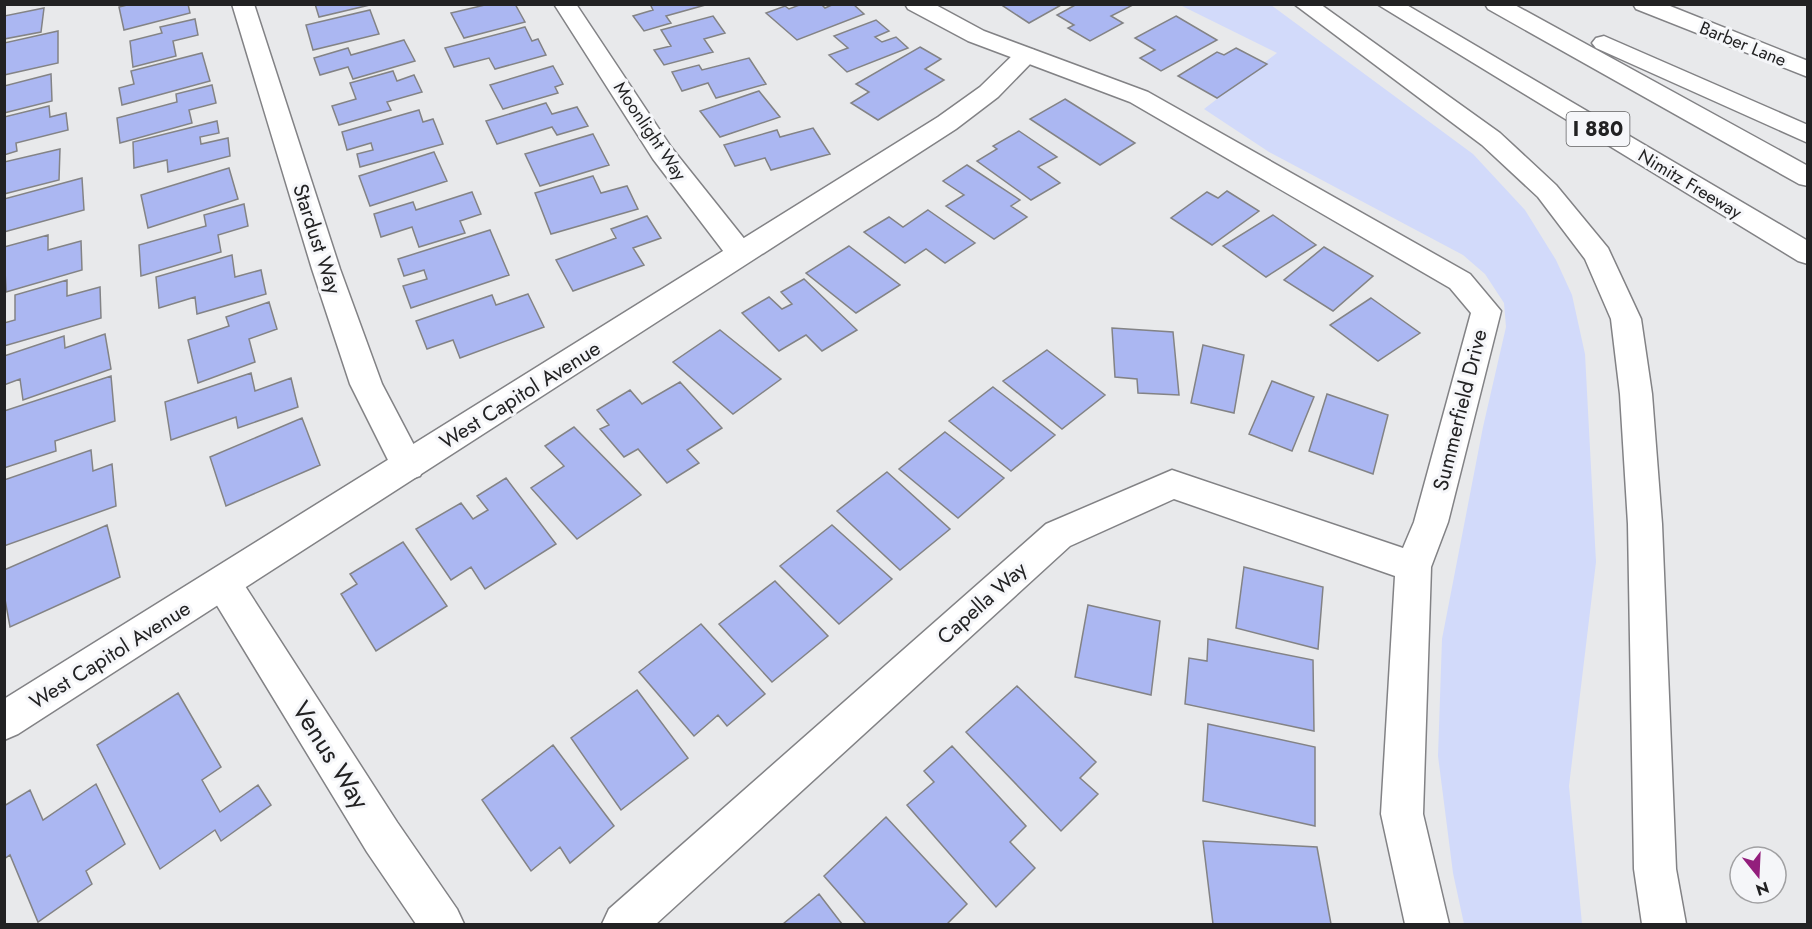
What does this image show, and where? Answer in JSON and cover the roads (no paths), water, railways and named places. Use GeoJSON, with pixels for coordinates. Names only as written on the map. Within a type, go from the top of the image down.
{"type":"FeatureCollection","features":[{"type":"Feature","properties":{"kind":"main road","name":"Stardust Way"},"geometry":{"type":"LineString","coordinates":[[243,4],[326,269],[366,384],[408,466]]}},
{"type":"Feature","properties":{"kind":"main road","name":"Moonlight Way"},"geometry":{"type":"LineString","coordinates":[[566,4],[662,153],[740,253]]}},
{"type":"Feature","properties":{"kind":"main road"},"geometry":{"type":"LineString","coordinates":[[916,4],[976,36],[1026,55]]}},
{"type":"Feature","properties":{"kind":"main road"},"geometry":{"type":"LineString","coordinates":[[1305,4],[1491,139],[1547,191],[1598,255],[1626,319],[1636,394],[1645,524],[1655,869],[1664,924]]}},
{"type":"Feature","properties":{"kind":"main road","name":"Nimitz Freeway"},"geometry":{"type":"LineString","coordinates":[[1388,4],[1808,254]]}},
{"type":"Feature","properties":{"kind":"main road","name":"I 880"},"geometry":{"type":"LineString","coordinates":[[1496,4],[1808,178]]}},
{"type":"Feature","properties":{"kind":"main road"},"geometry":{"type":"LineString","coordinates":[[1527,4],[1592,38],[1808,135]]}},
{"type":"Feature","properties":{"kind":"main road","name":"Barber Lane"},"geometry":{"type":"LineString","coordinates":[[1644,4],[1808,70]]}},
{"type":"Feature","properties":{"kind":"main road","name":"West Capitol Avenue"},"geometry":{"type":"LineString","coordinates":[[4,721],[947,123],[989,92],[1026,55]]}},
{"type":"Feature","properties":{"kind":"main road","name":"Summerfield Drive"},"geometry":{"type":"LineString","coordinates":[[1026,55],[1139,97],[1460,281],[1486,311],[1431,522],[1413,567],[1402,814],[1427,924]]}},
{"type":"Feature","properties":{"kind":"main road","name":"Capella Way"},"geometry":{"type":"LineString","coordinates":[[624,924],[1058,535],[1172,484],[1413,567]]}},
{"type":"Feature","properties":{"kind":"main road","name":"Venus Way"},"geometry":{"type":"LineString","coordinates":[[223,584],[382,837],[442,924]]}}]}
